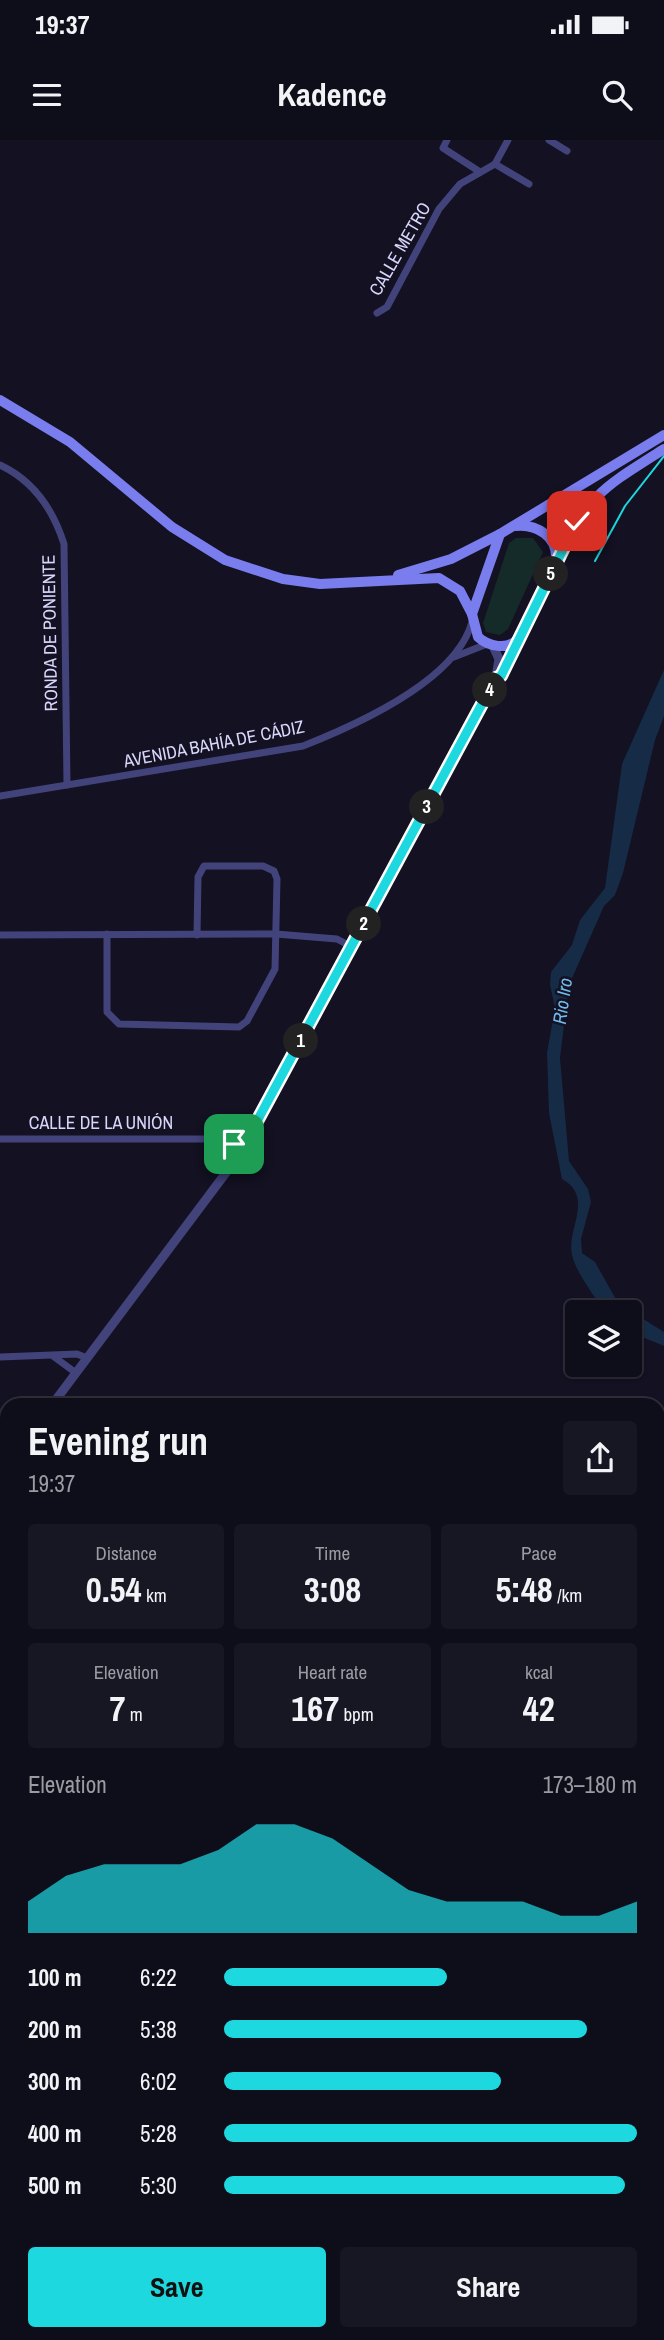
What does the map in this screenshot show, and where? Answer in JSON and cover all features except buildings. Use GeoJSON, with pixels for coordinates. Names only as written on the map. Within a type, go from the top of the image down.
{"type":"FeatureCollection","features":[{"type":"Feature","properties":{"kind":"main road"},"geometry":{"type":"LineString","coordinates":[[0,400],[70,442],[172,527],[225,560],[262,574],[303,583],[336,585],[420,577],[446,580],[460,591],[478,636],[490,645],[504,646],[517,639],[577,521],[593,498],[612,480],[664,449]]}},
{"type":"Feature","properties":{"kind":"main road"},"geometry":{"type":"LineString","coordinates":[[386,581],[451,559],[500,534],[664,435]]}},
{"type":"Feature","properties":{"kind":"main road"},"geometry":{"type":"LineString","coordinates":[[512,526],[529,526],[545,533],[556,552],[554,567]]}},
{"type":"Feature","properties":{"kind":"main road"},"geometry":{"type":"LineString","coordinates":[[472,618],[500,534]]}},
{"type":"Feature","properties":{"kind":"street"},"geometry":{"type":"LineString","coordinates":[[508,140],[495,164],[529,184]]}},
{"type":"Feature","properties":{"kind":"street"},"geometry":{"type":"LineString","coordinates":[[549,140],[566,151]]}},
{"type":"Feature","properties":{"kind":"street"},"geometry":{"type":"LineString","coordinates":[[445,144],[480,172]]}},
{"type":"Feature","properties":{"kind":"street","name":"CALLE METRO"},"geometry":{"type":"LineString","coordinates":[[377,313],[387,307],[439,209],[460,184],[495,164]]}},
{"type":"Feature","properties":{"kind":"street","name":"RONDA DE PONIENTE"},"geometry":{"type":"LineString","coordinates":[[0,465],[28,483],[46,501],[64,544],[67,786]]}},
{"type":"Feature","properties":{"kind":"street","name":"AVENIDA BAHÍA DE CÁDIZ"},"geometry":{"type":"LineString","coordinates":[[454,657],[469,634],[472,618]]}},
{"type":"Feature","properties":{"kind":"street"},"geometry":{"type":"LineString","coordinates":[[496,678],[501,676],[517,639]]}},
{"type":"Feature","properties":{"kind":"street"},"geometry":{"type":"LineString","coordinates":[[57,1398],[221,1181],[242,1149],[496,678],[499,659],[490,645]]}},
{"type":"Feature","properties":{"kind":"street","name":"AVENIDA BAHÍA DE CÁDIZ"},"geometry":{"type":"LineString","coordinates":[[0,796],[303,746],[368,717],[404,695],[454,657],[490,645]]}},
{"type":"Feature","properties":{"kind":"street"},"geometry":{"type":"LineString","coordinates":[[107,934],[107,1012],[111,1019],[119,1024],[234,1028],[247,1021],[275,969],[276,875],[271,868],[204,866],[198,877],[197,935]]}},
{"type":"Feature","properties":{"kind":"street"},"geometry":{"type":"LineString","coordinates":[[0,934],[276,934],[337,939],[352,947]]}},
{"type":"Feature","properties":{"kind":"street","name":"CALLE DE LA UNIÓN"},"geometry":{"type":"LineString","coordinates":[[0,1139],[212,1139],[242,1149]]}},
{"type":"Feature","properties":{"kind":"street"},"geometry":{"type":"LineString","coordinates":[[0,1357],[77,1354],[87,1358]]}},
{"type":"Feature","properties":{"kind":"street"},"geometry":{"type":"LineString","coordinates":[[68,1366],[77,1354]]}},
{"type":"Feature","properties":{"kind":"street"},"geometry":{"type":"LineString","coordinates":[[53,1356],[76,1373]]}},
{"type":"Feature","properties":{"kind":"green space"},"geometry":{"type":"Polygon","coordinates":[[[516,538],[533,538],[543,552],[508,629],[500,635],[486,632],[483,623],[509,543],[516,538]]]}},
{"type":"Feature","properties":{"kind":"water","name":"Rio Iro"},"geometry":{"type":"Polygon","coordinates":[[[664,670],[664,716],[655,740],[623,873],[615,895],[604,906],[569,985],[560,1058],[569,1161],[588,1189],[591,1202],[581,1239],[582,1253],[595,1262],[616,1300],[597,1300],[577,1269],[572,1255],[577,1195],[572,1186],[562,1179],[549,1113],[547,1053],[555,1008],[550,985],[551,972],[572,945],[580,920],[605,888],[622,764],[664,670]]]}},
{"type":"Feature","properties":{"kind":"water"},"geometry":{"type":"Polygon","coordinates":[[[642,1318],[664,1332],[664,1346],[642,1337],[642,1318]]]}},
{"type":"Feature","properties":{"kind":"tram line"},"geometry":{"type":"LineString","coordinates":[[595,561],[625,506],[664,456]]}},
{"type":"Feature","properties":{"kind":"route"},"geometry":{"type":"LineString","coordinates":[[234,1144],[242,1149],[496,678],[501,676],[577,521]]}}]}
